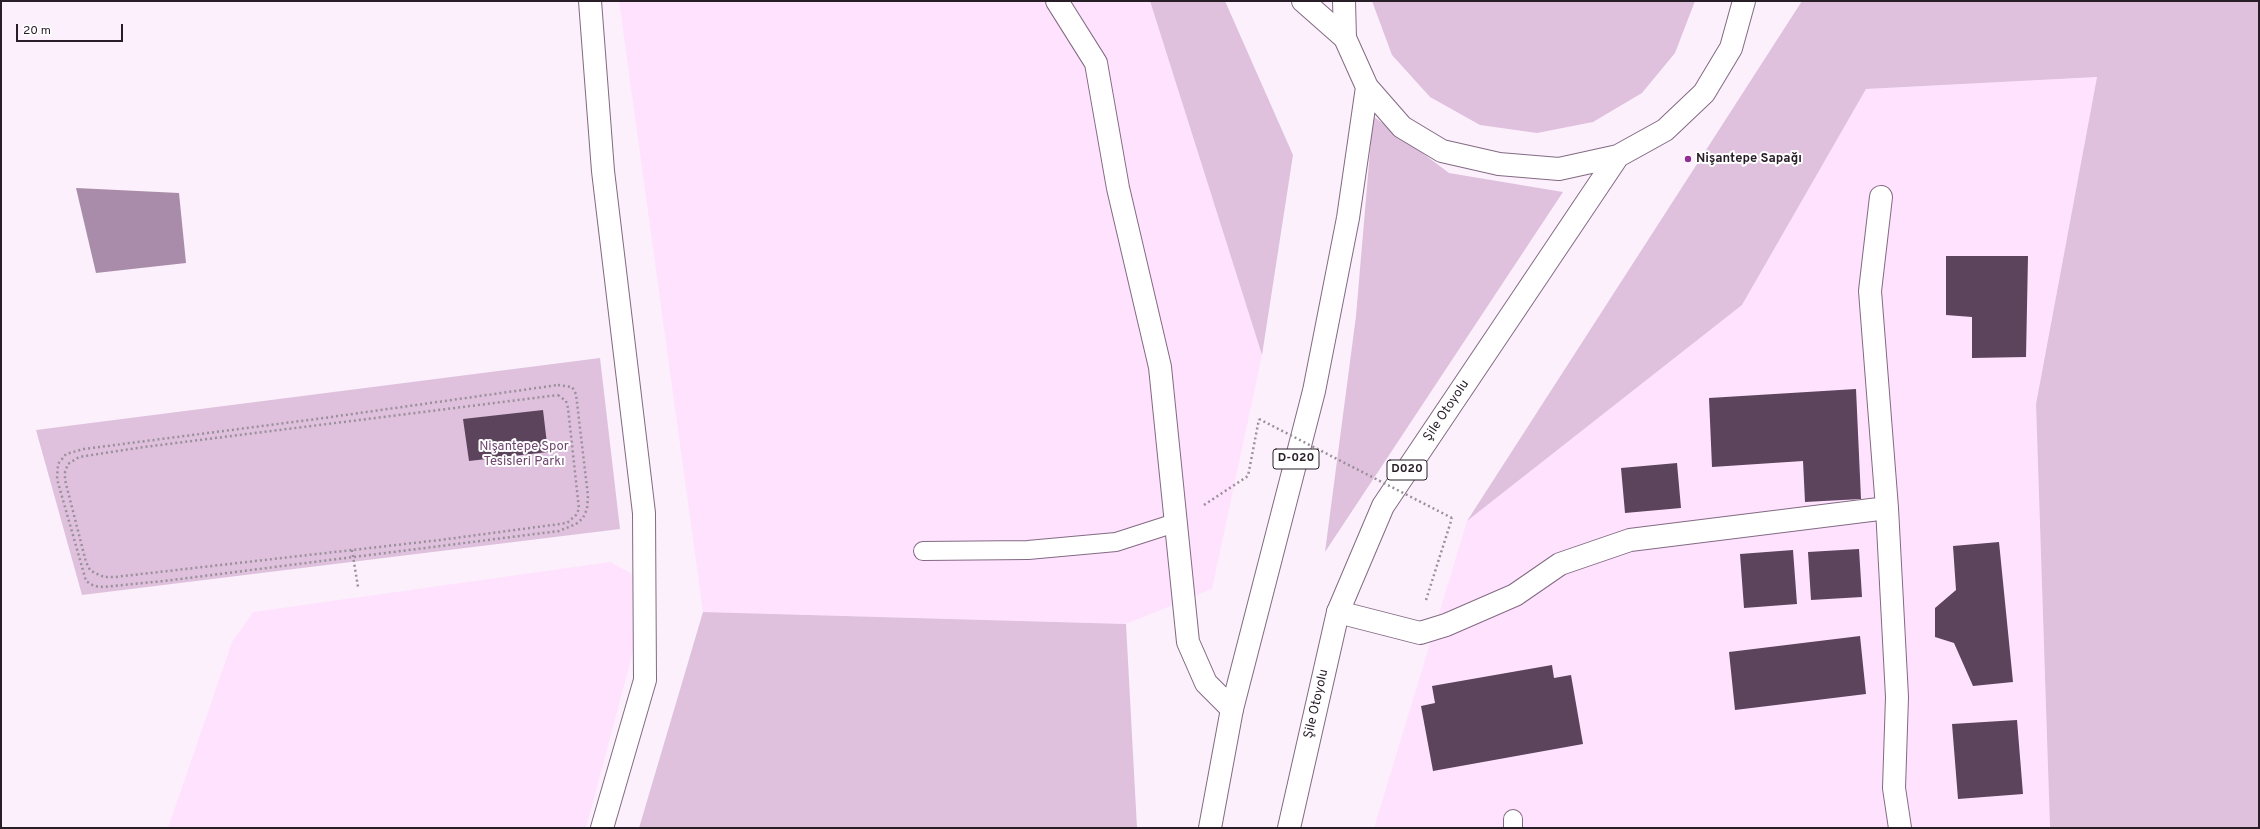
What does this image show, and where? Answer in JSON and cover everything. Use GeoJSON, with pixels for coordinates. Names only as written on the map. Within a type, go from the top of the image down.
{"type":"FeatureCollection","features":[{"type":"Feature","properties":{"kind":"main road"},"geometry":{"type":"LineString","coordinates":[[590,1],[602,170],[644,513],[645,680],[602,828]]}},
{"type":"Feature","properties":{"kind":"main road"},"geometry":{"type":"LineString","coordinates":[[1057,1],[1096,63],[1118,188],[1160,367],[1188,642],[1206,683],[1232,709]]}},
{"type":"Feature","properties":{"kind":"main road"},"geometry":{"type":"LineString","coordinates":[[1303,1],[1346,38]]}},
{"type":"Feature","properties":{"kind":"main road"},"geometry":{"type":"LineString","coordinates":[[1344,1],[1346,38],[1367,86],[1402,127],[1442,151],[1499,164],[1559,169],[1618,156],[1665,130],[1704,93],[1731,48],[1744,1]]}},
{"type":"Feature","properties":{"kind":"main road","name":"D-020"},"geometry":{"type":"LineString","coordinates":[[1210,828],[1232,709],[1314,391],[1348,218],[1367,86]]}},
{"type":"Feature","properties":{"kind":"main road","name":"Şile Otoyolu"},"geometry":{"type":"LineString","coordinates":[[1290,828],[1338,612],[1383,506],[1618,156]]}},
{"type":"Feature","properties":{"kind":"main road"},"geometry":{"type":"LineString","coordinates":[[1881,197],[1870,291],[1887,508],[1897,697],[1894,788],[1900,828]]}},
{"type":"Feature","properties":{"kind":"main road"},"geometry":{"type":"LineString","coordinates":[[1338,612],[1420,633],[1446,626],[1515,595],[1560,564],[1630,540],[1887,508]]}},
{"type":"Feature","properties":{"kind":"lane"},"geometry":{"type":"LineString","coordinates":[[923,551],[1028,550],[1116,542],[1175,523]]}},
{"type":"Feature","properties":{"kind":"path"},"geometry":{"type":"LineString","coordinates":[[558,385],[572,387],[576,394],[588,496],[587,509],[583,518],[576,524],[559,531],[353,558],[157,582],[103,587],[94,586],[86,581],[82,569],[57,479],[58,464],[66,454],[84,449],[378,411],[558,385]]}},
{"type":"Feature","properties":{"kind":"path"},"geometry":{"type":"LineString","coordinates":[[558,395],[566,402],[579,509],[576,515],[567,523],[352,550],[104,577],[90,570],[86,562],[65,472],[68,464],[75,459],[91,454],[558,395]]}},
{"type":"Feature","properties":{"kind":"path"},"geometry":{"type":"LineString","coordinates":[[1175,523],[1248,476],[1259,419],[1452,518],[1426,595]]}},
{"type":"Feature","properties":{"kind":"path"},"geometry":{"type":"LineString","coordinates":[[352,550],[358,587]]}},
{"type":"Feature","properties":{"kind":"shaded area"},"geometry":{"type":"Polygon","coordinates":[[[619,1],[1150,1],[1262,355],[1212,589],[1126,624],[703,612],[619,1]]]}},
{"type":"Feature","properties":{"kind":"shaded area"},"geometry":{"type":"Polygon","coordinates":[[[2097,77],[2036,404],[2050,828],[1374,828],[1467,521],[1742,305],[1866,89],[2097,77]]]}},
{"type":"Feature","properties":{"kind":"shaded area"},"geometry":{"type":"Polygon","coordinates":[[[76,188],[179,193],[186,263],[96,273],[76,188]]]}},
{"type":"Feature","properties":{"kind":"shaded area"},"geometry":{"type":"Polygon","coordinates":[[[610,562],[638,577],[638,633],[586,828],[168,828],[232,642],[253,612],[610,562]]]}},
{"type":"Feature","properties":{"kind":"green space"},"geometry":{"type":"Polygon","coordinates":[[[1150,1],[1225,1],[1293,155],[1262,355],[1150,1]]]}},
{"type":"Feature","properties":{"kind":"green space"},"geometry":{"type":"Polygon","coordinates":[[[1372,1],[1695,1],[1675,53],[1642,93],[1593,122],[1537,133],[1480,125],[1430,97],[1392,55],[1372,1]]]}},
{"type":"Feature","properties":{"kind":"green space"},"geometry":{"type":"Polygon","coordinates":[[[1802,1],[2259,1],[2259,828],[2050,828],[2036,404],[2097,77],[1866,89],[1742,305],[1467,521],[1802,1]]]}},
{"type":"Feature","properties":{"kind":"green space"},"geometry":{"type":"Polygon","coordinates":[[[1373,116],[1449,173],[1563,192],[1325,552],[1356,316],[1373,116]]]}},
{"type":"Feature","properties":{"kind":"green space","name":"Nişantepe Spor Tesisleri Parkı"},"geometry":{"type":"Polygon","coordinates":[[[600,358],[620,529],[82,595],[36,430],[600,358]]]}},
{"type":"Feature","properties":{"kind":"green space"},"geometry":{"type":"Polygon","coordinates":[[[703,612],[1126,624],[1137,828],[639,828],[703,612]]]}},
{"type":"Feature","properties":{"kind":"building"},"geometry":{"type":"Polygon","coordinates":[[[1946,256],[2028,256],[2026,357],[1972,358],[1972,317],[1946,315],[1946,256]]]}},
{"type":"Feature","properties":{"kind":"building"},"geometry":{"type":"Polygon","coordinates":[[[1856,389],[1861,499],[1805,502],[1803,461],[1712,467],[1709,398],[1856,389]]]}},
{"type":"Feature","properties":{"kind":"building"},"geometry":{"type":"Polygon","coordinates":[[[543,410],[548,452],[469,461],[463,419],[543,410]]]}},
{"type":"Feature","properties":{"kind":"building"},"geometry":{"type":"Polygon","coordinates":[[[1677,463],[1681,508],[1625,513],[1621,468],[1677,463]]]}},
{"type":"Feature","properties":{"kind":"building"},"geometry":{"type":"Polygon","coordinates":[[[1999,542],[2013,682],[1973,686],[1954,643],[1935,637],[1935,608],[1956,590],[1953,546],[1999,542]]]}},
{"type":"Feature","properties":{"kind":"building"},"geometry":{"type":"Polygon","coordinates":[[[1859,549],[1862,597],[1811,600],[1808,552],[1859,549]]]}},
{"type":"Feature","properties":{"kind":"building"},"geometry":{"type":"Polygon","coordinates":[[[1793,550],[1797,604],[1744,608],[1740,554],[1793,550]]]}},
{"type":"Feature","properties":{"kind":"building"},"geometry":{"type":"Polygon","coordinates":[[[1860,636],[1866,694],[1735,710],[1729,652],[1860,636]]]}},
{"type":"Feature","properties":{"kind":"building"},"geometry":{"type":"Polygon","coordinates":[[[1552,665],[1554,678],[1571,675],[1583,744],[1433,771],[1421,706],[1435,703],[1432,686],[1552,665]]]}},
{"type":"Feature","properties":{"kind":"building"},"geometry":{"type":"Polygon","coordinates":[[[2017,720],[2023,794],[1958,799],[1952,724],[2017,720]]]}},
{"type":"Feature","properties":{"kind":"place","name":"Nişantepe Sapağı"},"geometry":{"type":"Point","coordinates":[1688,159]}}]}
